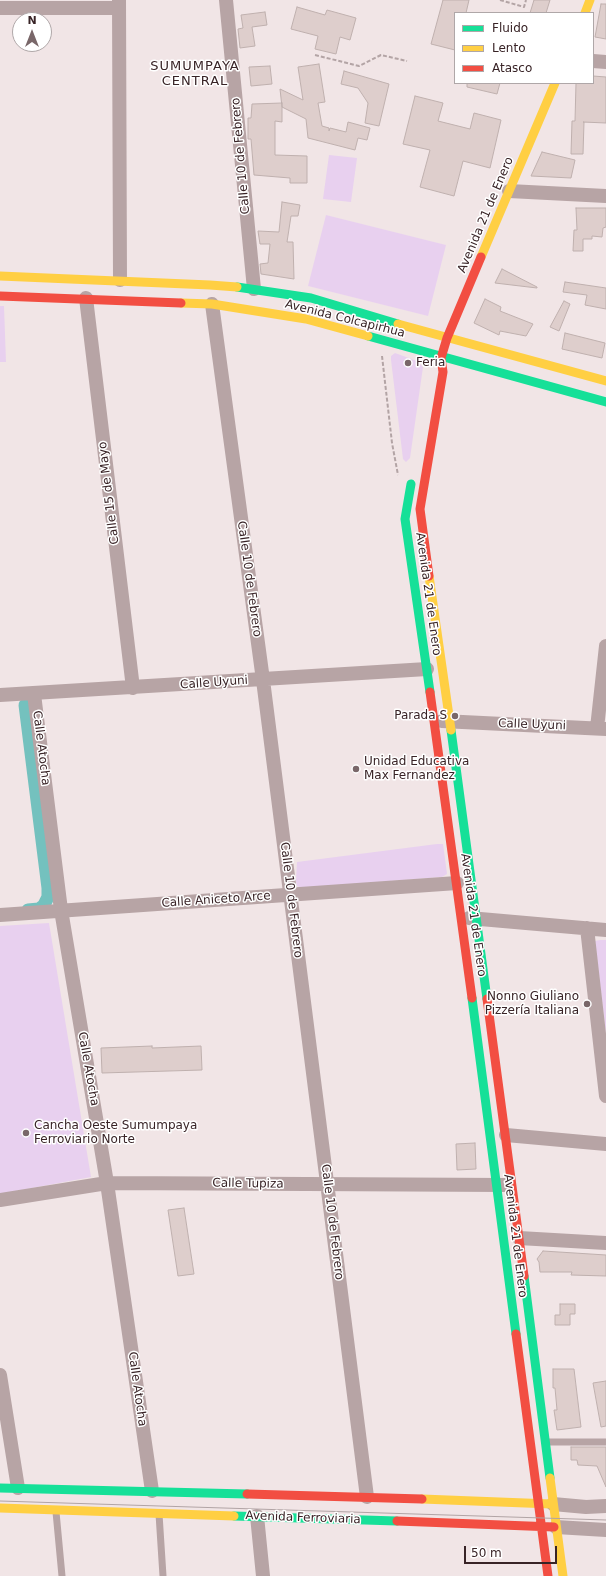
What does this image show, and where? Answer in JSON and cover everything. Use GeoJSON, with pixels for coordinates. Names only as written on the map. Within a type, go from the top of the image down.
{"type":"FeatureCollection","features":[{"type":"Feature","properties":{"kind":"street","name":"Calle 10 de Febrero"},"geometry":{"type":"LineString","coordinates":[[226,0],[254,288]]}},
{"type":"Feature","properties":{"kind":"street"},"geometry":{"type":"LineString","coordinates":[[584,12],[590,0]]}},
{"type":"Feature","properties":{"kind":"street"},"geometry":{"type":"LineString","coordinates":[[0,8],[119,4],[120,280]]}},
{"type":"Feature","properties":{"kind":"street"},"geometry":{"type":"LineString","coordinates":[[594,61],[606,62]]}},
{"type":"Feature","properties":{"kind":"street","name":"Avenida 21 de Enero"},"geometry":{"type":"LineString","coordinates":[[555,84],[447,338],[441,358],[443,372],[420,509],[506,1135],[511,1184],[563,1576]]}},
{"type":"Feature","properties":{"kind":"street"},"geometry":{"type":"LineString","coordinates":[[509,191],[606,196]]}},
{"type":"Feature","properties":{"kind":"street","name":"Avenida Colcapirhua"},"geometry":{"type":"LineString","coordinates":[[0,276],[120,280],[254,288],[311,298],[447,338],[606,381]]}},
{"type":"Feature","properties":{"kind":"street","name":"Avenida Colcapirhua"},"geometry":{"type":"LineString","coordinates":[[0,296],[86,298],[212,304],[306,319],[380,339],[441,358],[606,402]]}},
{"type":"Feature","properties":{"kind":"street","name":"Calle 15 de Mayo"},"geometry":{"type":"LineString","coordinates":[[86,298],[133,688]]}},
{"type":"Feature","properties":{"kind":"street","name":"Calle 10 de Febrero"},"geometry":{"type":"LineString","coordinates":[[212,304],[290,895],[367,1497]]}},
{"type":"Feature","properties":{"kind":"street","name":"Avenida 21 de Enero"},"geometry":{"type":"LineString","coordinates":[[434,365],[441,358]]}},
{"type":"Feature","properties":{"kind":"street","name":"Avenida 21 de Enero"},"geometry":{"type":"LineString","coordinates":[[412,473],[405,519],[461,917],[548,1576]]}},
{"type":"Feature","properties":{"kind":"street"},"geometry":{"type":"LineString","coordinates":[[602,728],[606,646]]}},
{"type":"Feature","properties":{"kind":"street","name":"Calle Uyuni"},"geometry":{"type":"LineString","coordinates":[[0,695],[427,669]]}},
{"type":"Feature","properties":{"kind":"street","name":"Calle Atocha"},"geometry":{"type":"LineString","coordinates":[[34,694],[61,910],[107,1183],[152,1491]]}},
{"type":"Feature","properties":{"kind":"street","name":"Calle Uyuni"},"geometry":{"type":"LineString","coordinates":[[433,720],[449,722],[602,728]]}},
{"type":"Feature","properties":{"kind":"street","name":"Calle Aniceto Arce"},"geometry":{"type":"LineString","coordinates":[[0,915],[456,883]]}},
{"type":"Feature","properties":{"kind":"street"},"geometry":{"type":"LineString","coordinates":[[461,917],[606,930]]}},
{"type":"Feature","properties":{"kind":"street"},"geometry":{"type":"LineString","coordinates":[[587,928],[603,1047],[606,1096]]}},
{"type":"Feature","properties":{"kind":"street"},"geometry":{"type":"LineString","coordinates":[[506,1135],[606,1144]]}},
{"type":"Feature","properties":{"kind":"street","name":"Calle Tupiza"},"geometry":{"type":"LineString","coordinates":[[0,1200],[107,1183],[497,1186],[511,1184]]}},
{"type":"Feature","properties":{"kind":"street"},"geometry":{"type":"LineString","coordinates":[[519,1238],[606,1243]]}},
{"type":"Feature","properties":{"kind":"street"},"geometry":{"type":"LineString","coordinates":[[0,1376],[18,1488]]}},
{"type":"Feature","properties":{"kind":"street","name":"Avenida Ferroviaria"},"geometry":{"type":"LineString","coordinates":[[0,1488],[367,1497],[553,1504],[586,1507],[606,1506]]}},
{"type":"Feature","properties":{"kind":"street","name":"Avenida Ferroviaria"},"geometry":{"type":"LineString","coordinates":[[0,1508],[541,1526],[606,1530]]}},
{"type":"Feature","properties":{"kind":"street"},"geometry":{"type":"LineString","coordinates":[[257,1516],[263,1576]]}},
{"type":"Feature","properties":{"kind":"lane"},"geometry":{"type":"LineString","coordinates":[[546,1442],[606,1442]]}},
{"type":"Feature","properties":{"kind":"lane"},"geometry":{"type":"LineString","coordinates":[[56,1510],[62,1576]]}},
{"type":"Feature","properties":{"kind":"lane"},"geometry":{"type":"LineString","coordinates":[[159,1514],[163,1576]]}},
{"type":"Feature","properties":{"kind":"path"},"geometry":{"type":"LineString","coordinates":[[500,0],[524,7],[526,0]]}},
{"type":"Feature","properties":{"kind":"path"},"geometry":{"type":"LineString","coordinates":[[315,55],[359,66],[381,55],[408,61]]}},
{"type":"Feature","properties":{"kind":"path"},"geometry":{"type":"LineString","coordinates":[[380,339],[392,443],[399,481]]}},
{"type":"Feature","properties":{"kind":"shaded area"},"geometry":{"type":"Polygon","coordinates":[[[329,155],[357,158],[351,202],[323,199],[329,155]]]}},
{"type":"Feature","properties":{"kind":"shaded area"},"geometry":{"type":"Polygon","coordinates":[[[326,215],[446,245],[428,316],[308,286],[326,215]]]}},
{"type":"Feature","properties":{"kind":"shaded area"},"geometry":{"type":"Polygon","coordinates":[[[0,306],[4,306],[6,362],[0,362],[0,306]]]}},
{"type":"Feature","properties":{"kind":"shaded area"},"geometry":{"type":"Polygon","coordinates":[[[395,353],[417,361],[423,367],[410,458],[406,462],[403,459],[391,360],[391,356],[395,353]]]}},
{"type":"Feature","properties":{"kind":"shaded area"},"geometry":{"type":"Polygon","coordinates":[[[443,844],[447,874],[442,877],[302,888],[297,886],[297,862],[443,844]]]}},
{"type":"Feature","properties":{"kind":"shaded area"},"geometry":{"type":"Polygon","coordinates":[[[49,923],[91,1177],[0,1194],[0,926],[49,923]]]}},
{"type":"Feature","properties":{"kind":"shaded area"},"geometry":{"type":"Polygon","coordinates":[[[606,940],[606,1034],[595,941],[606,940]]]}},
{"type":"Feature","properties":{"kind":"building"},"geometry":{"type":"Polygon","coordinates":[[[443,0],[469,0],[466,12],[454,12],[454,50],[431,44],[443,0]]]}},
{"type":"Feature","properties":{"kind":"building"},"geometry":{"type":"Polygon","coordinates":[[[534,0],[550,0],[546,12],[530,12],[534,0]]]}},
{"type":"Feature","properties":{"kind":"building"},"geometry":{"type":"Polygon","coordinates":[[[601,4],[606,4],[606,39],[595,37],[601,4]]]}},
{"type":"Feature","properties":{"kind":"building"},"geometry":{"type":"Polygon","coordinates":[[[297,7],[325,15],[327,10],[356,18],[350,40],[340,37],[336,54],[315,49],[318,36],[291,29],[297,7]]]}},
{"type":"Feature","properties":{"kind":"building"},"geometry":{"type":"Polygon","coordinates":[[[265,12],[267,25],[252,27],[255,46],[240,48],[238,29],[243,28],[241,15],[265,12]]]}},
{"type":"Feature","properties":{"kind":"building"},"geometry":{"type":"Polygon","coordinates":[[[319,64],[325,102],[318,103],[322,126],[329,128],[329,131],[330,128],[346,132],[348,122],[370,128],[367,140],[358,138],[355,150],[308,138],[306,119],[282,107],[280,89],[303,100],[298,67],[319,64]]]}},
{"type":"Feature","properties":{"kind":"building"},"geometry":{"type":"Polygon","coordinates":[[[270,66],[272,84],[251,86],[249,67],[270,66]]]}},
{"type":"Feature","properties":{"kind":"building"},"geometry":{"type":"Polygon","coordinates":[[[344,71],[389,84],[379,126],[365,123],[368,103],[358,88],[341,84],[344,71]]]}},
{"type":"Feature","properties":{"kind":"building"},"geometry":{"type":"Polygon","coordinates":[[[594,76],[606,77],[606,123],[584,122],[583,154],[571,154],[572,121],[575,121],[576,84],[594,84],[594,76]]]}},
{"type":"Feature","properties":{"kind":"building"},"geometry":{"type":"Polygon","coordinates":[[[467,84],[500,84],[497,94],[467,87],[467,84]]]}},
{"type":"Feature","properties":{"kind":"building"},"geometry":{"type":"Polygon","coordinates":[[[415,96],[443,103],[438,121],[470,129],[474,113],[501,120],[490,168],[463,161],[454,196],[420,187],[430,150],[403,144],[415,96]]]}},
{"type":"Feature","properties":{"kind":"building"},"geometry":{"type":"Polygon","coordinates":[[[282,103],[282,122],[275,121],[275,155],[307,156],[307,183],[290,183],[290,178],[254,175],[251,139],[248,139],[248,118],[251,118],[252,104],[282,103]]]}},
{"type":"Feature","properties":{"kind":"building"},"geometry":{"type":"Polygon","coordinates":[[[542,152],[575,160],[571,178],[531,176],[542,152]]]}},
{"type":"Feature","properties":{"kind":"building"},"geometry":{"type":"Polygon","coordinates":[[[282,202],[300,205],[298,216],[291,216],[287,242],[293,242],[294,279],[261,274],[260,264],[268,263],[270,244],[260,244],[258,231],[279,232],[282,202]]]}},
{"type":"Feature","properties":{"kind":"building"},"geometry":{"type":"Polygon","coordinates":[[[576,208],[606,208],[606,227],[603,228],[602,237],[592,236],[592,239],[583,239],[583,251],[573,251],[574,230],[577,230],[576,208]]]}},
{"type":"Feature","properties":{"kind":"building"},"geometry":{"type":"Polygon","coordinates":[[[502,269],[537,287],[537,288],[495,283],[502,269]]]}},
{"type":"Feature","properties":{"kind":"building"},"geometry":{"type":"Polygon","coordinates":[[[565,282],[606,288],[606,309],[585,305],[587,295],[563,292],[565,282]]]}},
{"type":"Feature","properties":{"kind":"building"},"geometry":{"type":"Polygon","coordinates":[[[485,299],[501,307],[500,311],[533,324],[526,336],[500,331],[499,335],[474,323],[485,299]]]}},
{"type":"Feature","properties":{"kind":"building"},"geometry":{"type":"Polygon","coordinates":[[[564,301],[570,304],[559,331],[550,327],[564,301]]]}},
{"type":"Feature","properties":{"kind":"building"},"geometry":{"type":"Polygon","coordinates":[[[565,333],[605,343],[602,358],[562,349],[565,333]]]}},
{"type":"Feature","properties":{"kind":"building"},"geometry":{"type":"Polygon","coordinates":[[[152,1046],[152,1048],[201,1046],[202,1070],[102,1073],[101,1048],[152,1046]]]}},
{"type":"Feature","properties":{"kind":"building"},"geometry":{"type":"Polygon","coordinates":[[[475,1143],[476,1169],[457,1170],[456,1144],[475,1143]]]}},
{"type":"Feature","properties":{"kind":"building"},"geometry":{"type":"Polygon","coordinates":[[[184,1208],[194,1274],[178,1276],[168,1210],[184,1208]]]}},
{"type":"Feature","properties":{"kind":"building"},"geometry":{"type":"Polygon","coordinates":[[[543,1251],[606,1255],[606,1276],[571,1275],[572,1272],[540,1272],[539,1262],[537,1259],[543,1251]]]}},
{"type":"Feature","properties":{"kind":"building"},"geometry":{"type":"Polygon","coordinates":[[[560,1304],[575,1304],[575,1314],[570,1314],[570,1325],[555,1325],[555,1315],[560,1315],[560,1304]]]}},
{"type":"Feature","properties":{"kind":"building"},"geometry":{"type":"Polygon","coordinates":[[[553,1369],[574,1369],[581,1427],[557,1430],[554,1410],[557,1410],[555,1388],[553,1388],[553,1369]]]}},
{"type":"Feature","properties":{"kind":"building"},"geometry":{"type":"Polygon","coordinates":[[[606,1381],[606,1426],[601,1427],[593,1383],[606,1381]]]}},
{"type":"Feature","properties":{"kind":"building"},"geometry":{"type":"Polygon","coordinates":[[[571,1447],[606,1447],[606,1487],[597,1466],[578,1465],[577,1460],[571,1460],[571,1447]]]}},
{"type":"Feature","properties":{"kind":"waterway"},"geometry":{"type":"LineString","coordinates":[[25,705],[48,888],[48,897],[44,905],[39,909],[28,910]]}},
{"type":"Feature","properties":{"kind":"tram line"},"geometry":{"type":"LineString","coordinates":[[0,1501],[606,1520]]}},
{"type":"Feature","properties":{"kind":"traffic: fast"},"geometry":{"type":"LineString","coordinates":[[237,287],[311,298],[398,324]]}},
{"type":"Feature","properties":{"kind":"traffic: fast"},"geometry":{"type":"LineString","coordinates":[[368,336],[606,402]]}},
{"type":"Feature","properties":{"kind":"traffic: fast"},"geometry":{"type":"LineString","coordinates":[[411,484],[405,519],[430,692]]}},
{"type":"Feature","properties":{"kind":"traffic: fast"},"geometry":{"type":"LineString","coordinates":[[451,730],[487,999]]}},
{"type":"Feature","properties":{"kind":"traffic: fast"},"geometry":{"type":"LineString","coordinates":[[472,998],[516,1334]]}},
{"type":"Feature","properties":{"kind":"traffic: fast"},"geometry":{"type":"LineString","coordinates":[[524,1276],[550,1478]]}},
{"type":"Feature","properties":{"kind":"traffic: fast"},"geometry":{"type":"LineString","coordinates":[[0,1488],[247,1494]]}},
{"type":"Feature","properties":{"kind":"traffic: fast"},"geometry":{"type":"LineString","coordinates":[[234,1516],[397,1521]]}},
{"type":"Feature","properties":{"kind":"traffic: slow"},"geometry":{"type":"LineString","coordinates":[[585,12],[590,0]]}},
{"type":"Feature","properties":{"kind":"traffic: slow"},"geometry":{"type":"LineString","coordinates":[[481,257],[555,84]]}},
{"type":"Feature","properties":{"kind":"traffic: slow"},"geometry":{"type":"LineString","coordinates":[[0,276],[237,287]]}},
{"type":"Feature","properties":{"kind":"traffic: slow"},"geometry":{"type":"LineString","coordinates":[[181,303],[212,304],[306,319],[368,336]]}},
{"type":"Feature","properties":{"kind":"traffic: slow"},"geometry":{"type":"LineString","coordinates":[[398,324],[606,381]]}},
{"type":"Feature","properties":{"kind":"traffic: slow"},"geometry":{"type":"LineString","coordinates":[[429,576],[451,730]]}},
{"type":"Feature","properties":{"kind":"traffic: slow"},"geometry":{"type":"LineString","coordinates":[[550,1478],[563,1576]]}},
{"type":"Feature","properties":{"kind":"traffic: slow"},"geometry":{"type":"LineString","coordinates":[[422,1499],[551,1504]]}},
{"type":"Feature","properties":{"kind":"traffic: slow"},"geometry":{"type":"LineString","coordinates":[[0,1508],[234,1516]]}},
{"type":"Feature","properties":{"kind":"traffic: jam"},"geometry":{"type":"LineString","coordinates":[[429,576],[420,509],[443,372],[441,358],[447,338],[481,257]]}},
{"type":"Feature","properties":{"kind":"traffic: jam"},"geometry":{"type":"LineString","coordinates":[[0,296],[181,303]]}},
{"type":"Feature","properties":{"kind":"traffic: jam"},"geometry":{"type":"LineString","coordinates":[[430,692],[472,998]]}},
{"type":"Feature","properties":{"kind":"traffic: jam"},"geometry":{"type":"LineString","coordinates":[[487,999],[524,1276]]}},
{"type":"Feature","properties":{"kind":"traffic: jam"},"geometry":{"type":"LineString","coordinates":[[516,1334],[548,1576]]}},
{"type":"Feature","properties":{"kind":"traffic: jam"},"geometry":{"type":"LineString","coordinates":[[247,1494],[422,1499]]}},
{"type":"Feature","properties":{"kind":"traffic: jam"},"geometry":{"type":"LineString","coordinates":[[397,1521],[554,1527]]}},
{"type":"Feature","properties":{"kind":"place","name":"Feria"},"geometry":{"type":"Point","coordinates":[408,363]}},
{"type":"Feature","properties":{"kind":"place","name":"Parada S"},"geometry":{"type":"Point","coordinates":[455,716]}},
{"type":"Feature","properties":{"kind":"place","name":"Unidad Educativa Max Fernandez"},"geometry":{"type":"Point","coordinates":[356,769]}},
{"type":"Feature","properties":{"kind":"place","name":"Nonno Giuliano Pizzería Italiana"},"geometry":{"type":"Point","coordinates":[587,1004]}},
{"type":"Feature","properties":{"kind":"place","name":"Cancha Oeste Sumumpaya Ferroviario Norte"},"geometry":{"type":"Point","coordinates":[26,1133]}},
{"type":"Feature","properties":{"kind":"district","name":"SUMUMPAYA CENTRAL"},"geometry":{"type":"Point","coordinates":[195,74]}}]}
